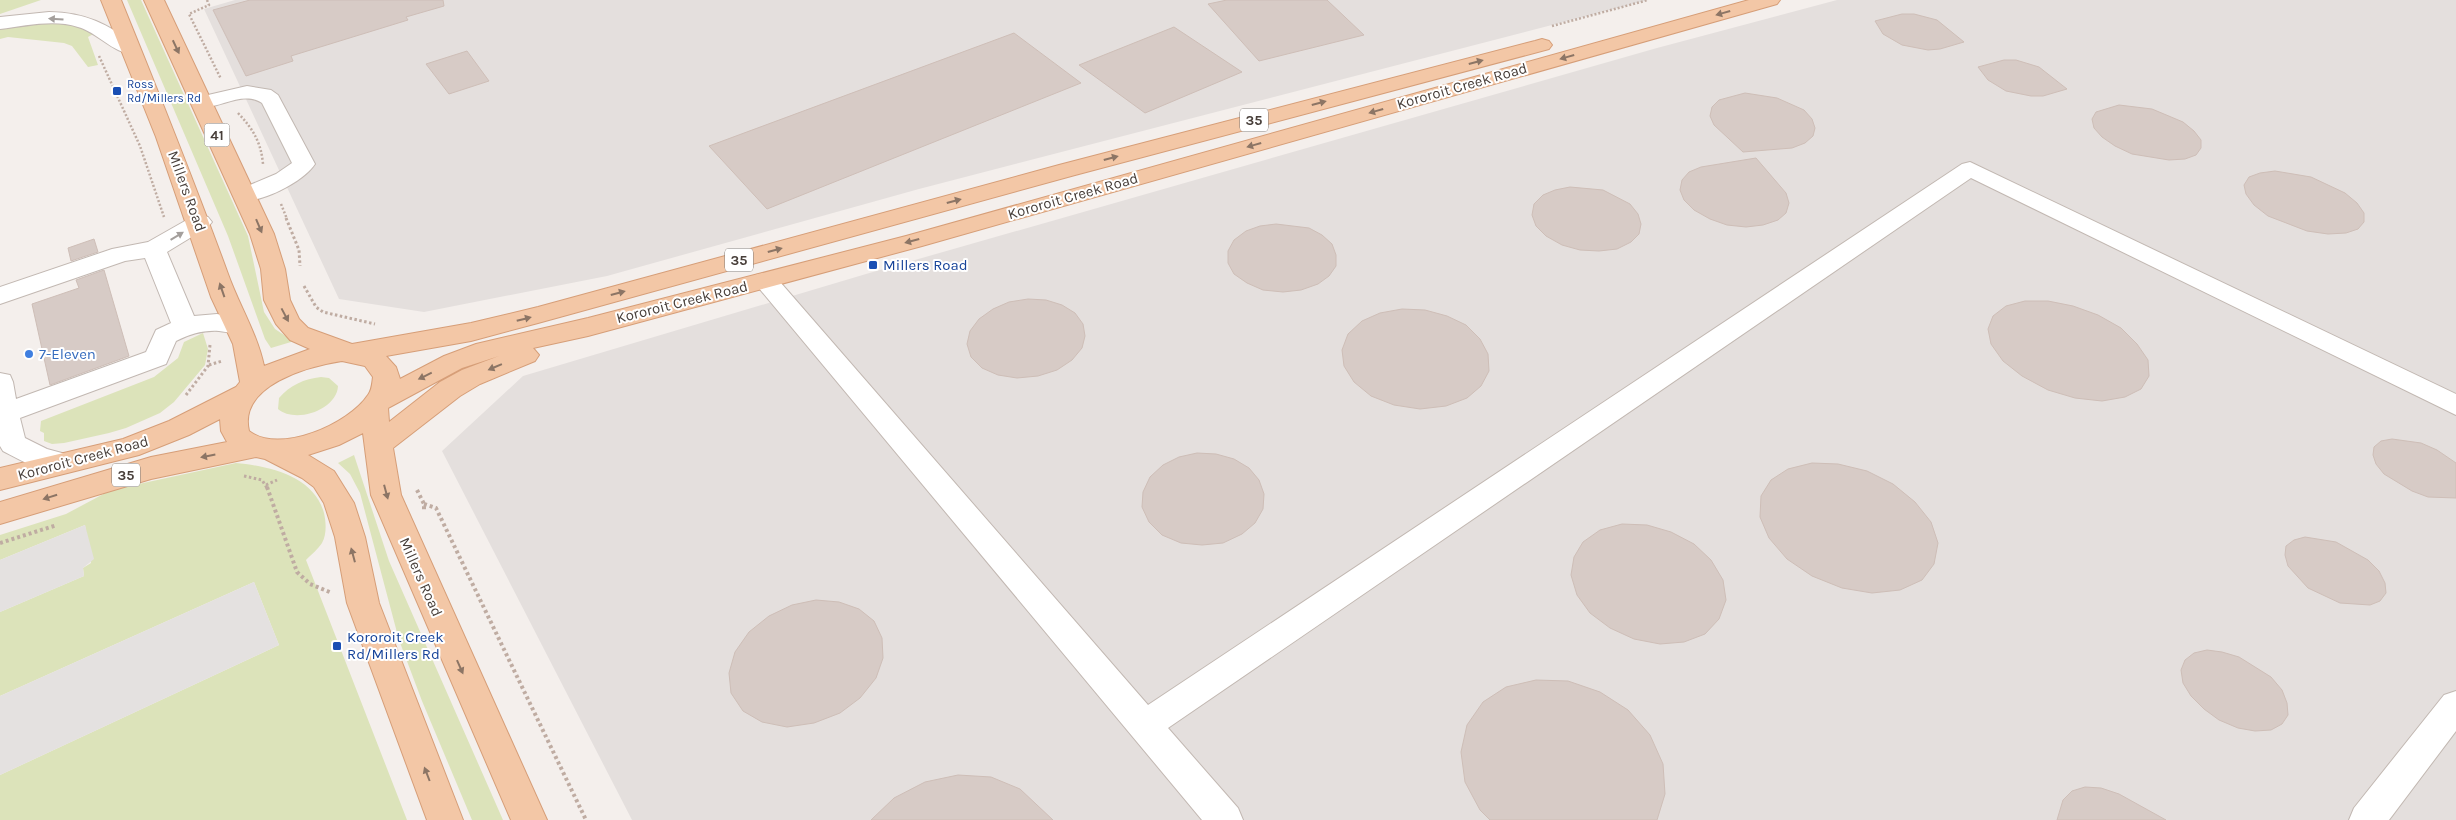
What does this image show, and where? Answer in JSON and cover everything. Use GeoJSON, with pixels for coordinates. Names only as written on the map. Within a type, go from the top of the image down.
{"type":"FeatureCollection","features":[{"type":"Feature","properties":{"kind":"main road","name":"Millers Road"},"geometry":{"type":"LineString","coordinates":[[111,0],[167,136],[200,222],[224,296],[248,353],[250,390]]}},
{"type":"Feature","properties":{"kind":"main road","name":"Kororoit Creek Road"},"geometry":{"type":"LineString","coordinates":[[349,352],[471,332],[1283,112],[1707,0]]}},
{"type":"Feature","properties":{"kind":"main road","name":"Kororoit Creek Road"},"geometry":{"type":"LineString","coordinates":[[376,405],[453,362],[485,350],[765,281],[1770,0]]}},
{"type":"Feature","properties":{"kind":"main road","name":"41"},"geometry":{"type":"LineString","coordinates":[[158,1],[262,234],[274,269],[277,300],[289,324],[299,334],[349,352]]}},
{"type":"Feature","properties":{"kind":"main road"},"geometry":{"type":"LineString","coordinates":[[1283,112],[1301,132]]}},
{"type":"Feature","properties":{"kind":"main road"},"geometry":{"type":"LineString","coordinates":[[727,264],[765,281]]}},
{"type":"Feature","properties":{"kind":"main road"},"geometry":{"type":"LineString","coordinates":[[379,444],[430,402],[471,377],[639,313]]}},
{"type":"Feature","properties":{"kind":"main road"},"geometry":{"type":"LineString","coordinates":[[349,352],[374,358],[385,369],[388,384],[376,405]]}},
{"type":"Feature","properties":{"kind":"main road","name":"35"},"geometry":{"type":"LineString","coordinates":[[349,352],[319,354],[296,361],[273,372],[250,390],[235,409],[233,424],[239,438],[263,448],[292,448],[314,443],[337,434],[356,423],[376,405]]}},
{"type":"Feature","properties":{"kind":"main road","name":"Kororoit Creek Road"},"geometry":{"type":"LineString","coordinates":[[0,479],[129,448],[157,438],[250,390]]}},
{"type":"Feature","properties":{"kind":"main road","name":"Millers Road"},"geometry":{"type":"LineString","coordinates":[[376,405],[386,495],[529,820]]}},
{"type":"Feature","properties":{"kind":"main road","name":"Kororoit Creek Road"},"geometry":{"type":"LineString","coordinates":[[0,513],[151,468],[263,448]]}},
{"type":"Feature","properties":{"kind":"main road"},"geometry":{"type":"LineString","coordinates":[[263,448],[315,472],[337,495],[356,566],[363,602],[445,820]]}},
{"type":"Feature","properties":{"kind":"street"},"geometry":{"type":"LineString","coordinates":[[0,21],[47,0]]}},
{"type":"Feature","properties":{"kind":"street"},"geometry":{"type":"LineString","coordinates":[[0,21],[49,18],[78,21],[102,30],[130,48]]}},
{"type":"Feature","properties":{"kind":"street"},"geometry":{"type":"LineString","coordinates":[[202,102],[256,92],[266,95],[270,99],[304,164],[296,173],[246,195]]}},
{"type":"Feature","properties":{"kind":"street"},"geometry":{"type":"LineString","coordinates":[[1145,725],[1970,169],[2456,405]]}},
{"type":"Feature","properties":{"kind":"street"},"geometry":{"type":"LineString","coordinates":[[0,296],[121,254],[154,249],[200,222]]}},
{"type":"Feature","properties":{"kind":"street"},"geometry":{"type":"LineString","coordinates":[[154,249],[185,325]]}},
{"type":"Feature","properties":{"kind":"street"},"geometry":{"type":"LineString","coordinates":[[765,281],[1226,820]]}},
{"type":"Feature","properties":{"kind":"street"},"geometry":{"type":"LineString","coordinates":[[4,425],[157,358],[165,336],[185,325],[203,322],[237,326]]}},
{"type":"Feature","properties":{"kind":"street"},"geometry":{"type":"LineString","coordinates":[[0,382],[4,425],[10,432],[13,444],[25,452],[63,463]]}},
{"type":"Feature","properties":{"kind":"street"},"geometry":{"type":"LineString","coordinates":[[2367,820],[2456,705]]}},
{"type":"Feature","properties":{"kind":"path"},"geometry":{"type":"LineString","coordinates":[[207,0],[209,5],[192,11],[189,14],[238,113],[252,128],[262,145],[262,159],[283,207],[301,260],[296,274]]}},
{"type":"Feature","properties":{"kind":"path"},"geometry":{"type":"LineString","coordinates":[[102,30],[91,37],[113,91],[140,146],[165,221]]}},
{"type":"Feature","properties":{"kind":"path"},"geometry":{"type":"LineString","coordinates":[[424,504],[436,508],[586,820]]}},
{"type":"Feature","properties":{"kind":"path"},"geometry":{"type":"LineString","coordinates":[[294,566],[300,578],[318,588],[363,602]]}},
{"type":"Feature","properties":{"kind":"shaded area"},"geometry":{"type":"Polygon","coordinates":[[[235,0],[1648,0],[919,189],[607,276],[424,312],[339,299],[204,9],[235,0]]]}},
{"type":"Feature","properties":{"kind":"shaded area"},"geometry":{"type":"Polygon","coordinates":[[[1837,0],[2456,0],[2456,820],[632,820],[442,451],[523,376],[866,274],[1657,48],[1837,0]]]}},
{"type":"Feature","properties":{"kind":"shaded area"},"geometry":{"type":"Polygon","coordinates":[[[85,525],[94,559],[83,568],[84,576],[0,612],[0,560],[85,525]]]}},
{"type":"Feature","properties":{"kind":"shaded area"},"geometry":{"type":"Polygon","coordinates":[[[254,582],[279,645],[0,775],[0,696],[254,582]]]}},
{"type":"Feature","properties":{"kind":"green space"},"geometry":{"type":"Polygon","coordinates":[[[0,0],[41,0],[0,14],[0,0]]]}},
{"type":"Feature","properties":{"kind":"green space"},"geometry":{"type":"Polygon","coordinates":[[[127,0],[141,0],[248,236],[264,312],[275,329],[293,341],[291,342],[271,348],[265,339],[228,236],[127,0]]]}},
{"type":"Feature","properties":{"kind":"green space"},"geometry":{"type":"Polygon","coordinates":[[[43,23],[72,24],[95,33],[88,37],[98,65],[88,67],[72,46],[64,43],[8,37],[0,39],[0,27],[43,23]]]}},
{"type":"Feature","properties":{"kind":"green space"},"geometry":{"type":"Polygon","coordinates":[[[203,333],[208,349],[205,365],[174,402],[160,413],[126,428],[109,433],[64,443],[52,444],[44,441],[44,433],[40,431],[41,421],[154,377],[178,358],[184,342],[203,333]]]}},
{"type":"Feature","properties":{"kind":"green space"},"geometry":{"type":"Polygon","coordinates":[[[329,378],[338,386],[331,402],[323,408],[304,415],[285,413],[278,409],[279,398],[293,386],[309,379],[329,378]]]}},
{"type":"Feature","properties":{"kind":"green space"},"geometry":{"type":"Polygon","coordinates":[[[354,455],[389,561],[503,820],[472,820],[422,701],[399,640],[360,493],[350,474],[338,463],[354,455]]]}},
{"type":"Feature","properties":{"kind":"green space"},"geometry":{"type":"Polygon","coordinates":[[[236,463],[276,470],[289,475],[311,490],[319,500],[325,517],[325,536],[322,543],[306,560],[407,820],[0,820],[0,775],[279,645],[254,582],[0,696],[0,612],[84,576],[83,568],[91,563],[85,525],[0,560],[0,535],[66,514],[111,490],[236,463]]]}},
{"type":"Feature","properties":{"kind":"building"},"geometry":{"type":"Polygon","coordinates":[[[250,0],[443,0],[444,6],[406,17],[408,20],[291,56],[293,61],[246,76],[213,10],[250,0]]]}},
{"type":"Feature","properties":{"kind":"building"},"geometry":{"type":"Polygon","coordinates":[[[1227,0],[1327,0],[1364,35],[1259,61],[1208,4],[1227,0]]]}},
{"type":"Feature","properties":{"kind":"building"},"geometry":{"type":"Polygon","coordinates":[[[1902,14],[1914,14],[1937,20],[1964,42],[1940,49],[1928,50],[1902,45],[1883,34],[1875,21],[1902,14]]]}},
{"type":"Feature","properties":{"kind":"building"},"geometry":{"type":"Polygon","coordinates":[[[1174,27],[1242,72],[1145,113],[1079,65],[1174,27]]]}},
{"type":"Feature","properties":{"kind":"building"},"geometry":{"type":"Polygon","coordinates":[[[1014,33],[1081,83],[767,209],[709,146],[1014,33]]]}},
{"type":"Feature","properties":{"kind":"building"},"geometry":{"type":"Polygon","coordinates":[[[467,51],[489,81],[449,94],[426,64],[467,51]]]}},
{"type":"Feature","properties":{"kind":"building"},"geometry":{"type":"Polygon","coordinates":[[[2004,60],[2016,60],[2039,67],[2067,89],[2043,96],[2031,96],[2006,91],[1988,80],[1978,67],[2004,60]]]}},
{"type":"Feature","properties":{"kind":"building"},"geometry":{"type":"Polygon","coordinates":[[[1745,93],[1777,98],[1804,110],[1812,119],[1815,128],[1813,136],[1805,143],[1792,148],[1743,152],[1714,125],[1710,116],[1712,107],[1719,100],[1745,93]]]}},
{"type":"Feature","properties":{"kind":"building"},"geometry":{"type":"Polygon","coordinates":[[[2119,105],[2152,109],[2183,122],[2201,140],[2201,148],[2196,155],[2185,159],[2169,160],[2132,154],[2115,146],[2102,137],[2094,128],[2092,119],[2096,112],[2119,105]]]}},
{"type":"Feature","properties":{"kind":"building"},"geometry":{"type":"Polygon","coordinates":[[[1756,158],[1786,193],[1789,203],[1786,213],[1778,220],[1763,225],[1746,227],[1727,225],[1710,219],[1694,210],[1684,200],[1680,190],[1682,180],[1689,172],[1701,167],[1756,158]]]}},
{"type":"Feature","properties":{"kind":"building"},"geometry":{"type":"Polygon","coordinates":[[[2275,171],[2311,177],[2345,193],[2357,203],[2364,213],[2364,222],[2358,229],[2346,233],[2328,234],[2307,231],[2268,216],[2254,205],[2246,194],[2244,185],[2249,177],[2275,171]]]}},
{"type":"Feature","properties":{"kind":"building"},"geometry":{"type":"Polygon","coordinates":[[[1570,187],[1603,190],[1630,204],[1638,214],[1641,224],[1639,234],[1631,242],[1617,249],[1599,251],[1580,250],[1562,245],[1546,236],[1536,226],[1532,215],[1534,204],[1543,195],[1570,187]]]}},
{"type":"Feature","properties":{"kind":"building"},"geometry":{"type":"Polygon","coordinates":[[[1276,224],[1309,228],[1322,235],[1332,244],[1336,255],[1336,266],[1329,276],[1318,284],[1301,290],[1283,292],[1263,290],[1247,283],[1234,274],[1228,263],[1228,251],[1234,240],[1246,231],[1260,226],[1276,224]]]}},
{"type":"Feature","properties":{"kind":"building"},"geometry":{"type":"Polygon","coordinates":[[[94,239],[98,252],[71,261],[68,248],[94,239]]]}},
{"type":"Feature","properties":{"kind":"building"},"geometry":{"type":"Polygon","coordinates":[[[104,270],[129,356],[50,385],[32,304],[79,288],[76,280],[104,270]]]}},
{"type":"Feature","properties":{"kind":"building"},"geometry":{"type":"Polygon","coordinates":[[[1028,299],[1046,300],[1062,305],[1075,313],[1083,324],[1085,336],[1082,348],[1072,360],[1057,370],[1038,376],[1017,378],[998,375],[982,368],[971,357],[967,344],[970,331],[979,319],[993,309],[1009,302],[1028,299]]]}},
{"type":"Feature","properties":{"kind":"building"},"geometry":{"type":"Polygon","coordinates":[[[2025,301],[2048,301],[2073,306],[2098,315],[2121,328],[2137,344],[2148,360],[2149,376],[2141,389],[2125,397],[2102,401],[2075,398],[2048,390],[2022,376],[2003,361],[1991,344],[1988,329],[1993,316],[2006,306],[2025,301]]]}},
{"type":"Feature","properties":{"kind":"building"},"geometry":{"type":"Polygon","coordinates":[[[1402,309],[1425,310],[1447,316],[1466,325],[1480,339],[1488,354],[1489,371],[1481,386],[1467,398],[1446,406],[1420,409],[1394,405],[1371,396],[1354,382],[1344,366],[1342,350],[1348,334],[1362,321],[1380,313],[1402,309]]]}},
{"type":"Feature","properties":{"kind":"building"},"geometry":{"type":"Polygon","coordinates":[[[2392,439],[2421,443],[2437,450],[2456,463],[2456,498],[2428,497],[2412,491],[2384,474],[2376,464],[2373,455],[2374,447],[2381,441],[2392,439]]]}},
{"type":"Feature","properties":{"kind":"building"},"geometry":{"type":"Polygon","coordinates":[[[1197,453],[1216,454],[1234,459],[1249,468],[1259,480],[1264,494],[1263,509],[1255,523],[1242,534],[1223,543],[1202,545],[1181,543],[1162,535],[1149,522],[1142,507],[1143,492],[1150,477],[1163,465],[1179,457],[1197,453]]]}},
{"type":"Feature","properties":{"kind":"building"},"geometry":{"type":"Polygon","coordinates":[[[1812,463],[1838,464],[1867,471],[1893,484],[1915,502],[1931,522],[1938,543],[1934,564],[1922,580],[1900,590],[1872,593],[1842,588],[1812,576],[1787,559],[1769,538],[1760,517],[1761,496],[1771,480],[1788,469],[1812,463]]]}},
{"type":"Feature","properties":{"kind":"building"},"geometry":{"type":"Polygon","coordinates":[[[1622,524],[1647,525],[1671,532],[1694,544],[1711,560],[1723,580],[1726,600],[1719,619],[1705,634],[1684,642],[1660,644],[1634,639],[1610,628],[1590,613],[1577,595],[1571,575],[1574,557],[1583,542],[1600,530],[1622,524]]]}},
{"type":"Feature","properties":{"kind":"building"},"geometry":{"type":"Polygon","coordinates":[[[2305,537],[2336,542],[2368,560],[2379,571],[2385,583],[2386,593],[2380,601],[2370,605],[2340,603],[2308,588],[2288,566],[2285,555],[2286,546],[2294,540],[2305,537]]]}},
{"type":"Feature","properties":{"kind":"building"},"geometry":{"type":"Polygon","coordinates":[[[816,600],[839,602],[859,609],[874,621],[882,638],[883,658],[876,678],[860,698],[840,713],[814,723],[787,727],[762,722],[743,711],[731,693],[729,673],[735,652],[749,632],[769,616],[792,605],[816,600]]]}},
{"type":"Feature","properties":{"kind":"building"},"geometry":{"type":"Polygon","coordinates":[[[2207,650],[2239,657],[2271,677],[2282,690],[2287,703],[2288,715],[2282,724],[2271,730],[2255,731],[2238,728],[2219,720],[2204,709],[2191,696],[2183,683],[2181,670],[2185,660],[2194,653],[2207,650]]]}},
{"type":"Feature","properties":{"kind":"building"},"geometry":{"type":"Polygon","coordinates":[[[1536,680],[1568,681],[1600,692],[1628,710],[1650,735],[1663,764],[1665,794],[1657,820],[1490,820],[1480,810],[1465,782],[1461,752],[1467,725],[1483,702],[1506,687],[1536,680]]]}},
{"type":"Feature","properties":{"kind":"building"},"geometry":{"type":"Polygon","coordinates":[[[958,775],[991,777],[1020,789],[1053,820],[871,820],[894,798],[925,782],[958,775]]]}},
{"type":"Feature","properties":{"kind":"building"},"geometry":{"type":"Polygon","coordinates":[[[2085,787],[2101,788],[2119,794],[2166,820],[2057,820],[2063,800],[2072,791],[2085,787]]]}},
{"type":"Feature","properties":{"kind":"place","name":"Ross Rd/Millers Rd"},"geometry":{"type":"Point","coordinates":[117,91]}},
{"type":"Feature","properties":{"kind":"place","name":"Millers Road"},"geometry":{"type":"Point","coordinates":[873,265]}},
{"type":"Feature","properties":{"kind":"place","name":"7-Eleven"},"geometry":{"type":"Point","coordinates":[29,354]}},
{"type":"Feature","properties":{"kind":"place","name":"Kororoit Creek Rd/Millers Rd"},"geometry":{"type":"Point","coordinates":[337,646]}}]}
